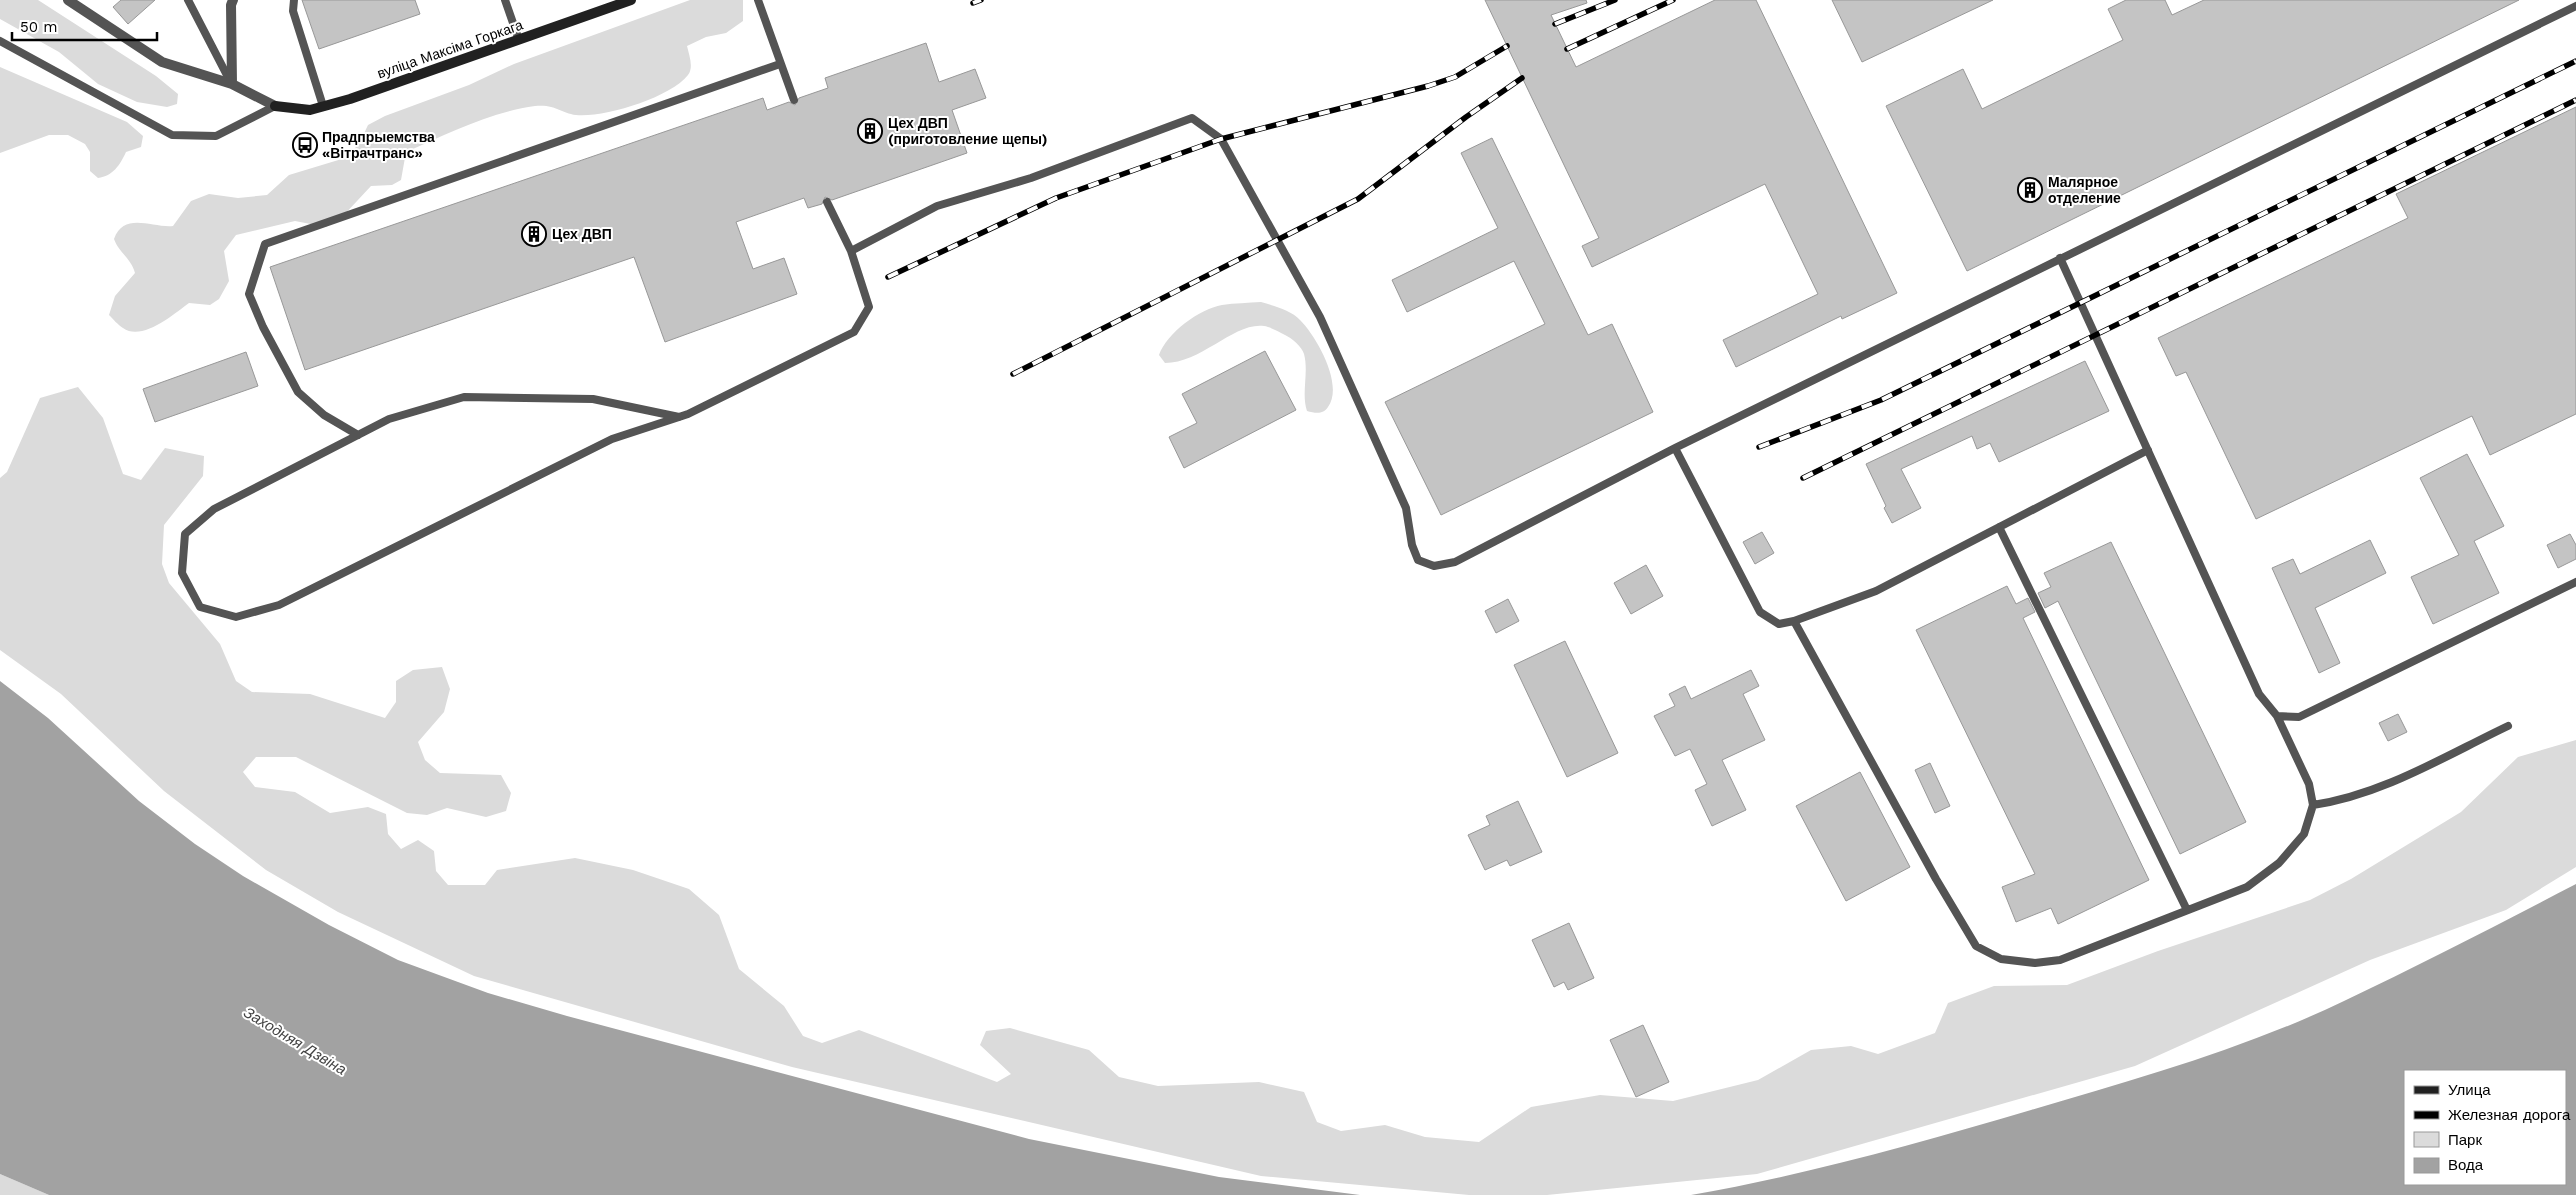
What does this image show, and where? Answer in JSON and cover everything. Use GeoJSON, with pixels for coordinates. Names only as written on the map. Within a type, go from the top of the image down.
{"type":"FeatureCollection","features":[{"type":"Feature","properties":{"kind":"main road","name":"вуліца Максіма Горкага"},"geometry":{"type":"LineString","coordinates":[[275,106],[310,110],[350,99],[631,0]]}},
{"type":"Feature","properties":{"kind":"street"},"geometry":{"type":"LineString","coordinates":[[68,0],[162,62],[232,84],[275,106]]}},
{"type":"Feature","properties":{"kind":"street"},"geometry":{"type":"LineString","coordinates":[[232,84],[231,6],[233,0]]}},
{"type":"Feature","properties":{"kind":"lane"},"geometry":{"type":"LineString","coordinates":[[188,0],[232,84]]}},
{"type":"Feature","properties":{"kind":"lane"},"geometry":{"type":"LineString","coordinates":[[294,0],[293,11],[323,106]]}},
{"type":"Feature","properties":{"kind":"lane"},"geometry":{"type":"LineString","coordinates":[[505,0],[519,40]]}},
{"type":"Feature","properties":{"kind":"lane"},"geometry":{"type":"LineString","coordinates":[[758,0],[794,100]]}},
{"type":"Feature","properties":{"kind":"lane"},"geometry":{"type":"LineString","coordinates":[[851,251],[937,206],[1031,178],[1192,118],[1222,139],[1320,317],[1406,508],[1412,545],[1418,560],[1434,566],[1455,562],[1675,448],[2576,6]]}},
{"type":"Feature","properties":{"kind":"lane"},"geometry":{"type":"LineString","coordinates":[[0,41],[172,135],[216,136],[275,106]]}},
{"type":"Feature","properties":{"kind":"lane"},"geometry":{"type":"LineString","coordinates":[[358,435],[324,415],[298,392],[263,327],[249,294],[265,244],[780,64]]}},
{"type":"Feature","properties":{"kind":"lane"},"geometry":{"type":"LineString","coordinates":[[679,417],[593,399],[464,397],[388,419],[214,509],[185,534],[182,573],[200,607],[236,617],[279,605],[612,439],[679,417],[854,332],[869,307],[851,251],[827,202]]}},
{"type":"Feature","properties":{"kind":"lane"},"geometry":{"type":"LineString","coordinates":[[1794,621],[1936,879],[1976,946],[2001,959],[2035,963],[2060,960],[2247,887],[2279,863],[2304,834],[2313,806],[2309,784],[2277,716],[2258,694],[2060,258]]}},
{"type":"Feature","properties":{"kind":"lane"},"geometry":{"type":"LineString","coordinates":[[1675,448],[1760,612],[1779,624],[1794,621],[1876,591],[2148,450]]}},
{"type":"Feature","properties":{"kind":"lane"},"geometry":{"type":"LineString","coordinates":[[1999,527],[2187,910]]}},
{"type":"Feature","properties":{"kind":"lane"},"geometry":{"type":"LineString","coordinates":[[2277,716],[2299,717],[2576,582]]}},
{"type":"Feature","properties":{"kind":"lane"},"geometry":{"type":"LineString","coordinates":[[2313,806],[2340,801],[2370,792],[2508,726]]}},
{"type":"Feature","properties":{"kind":"green space"},"geometry":{"type":"Polygon","coordinates":[[[0,0],[38,0],[156,76],[178,94],[177,104],[167,107],[137,102],[98,84],[59,52],[0,19],[0,0]]]}},
{"type":"Feature","properties":{"kind":"green space"},"geometry":{"type":"Polygon","coordinates":[[[690,0],[743,0],[743,21],[726,33],[706,37],[687,46],[690,72],[667,91],[635,105],[602,113],[576,115],[553,107],[535,106],[485,118],[406,152],[401,180],[392,185],[371,186],[343,216],[326,227],[295,221],[236,235],[224,251],[229,281],[219,299],[210,305],[189,303],[157,325],[139,332],[123,328],[109,315],[115,296],[135,273],[131,263],[114,239],[124,225],[139,223],[173,226],[191,201],[209,194],[238,198],[267,195],[289,175],[345,158],[359,144],[368,125],[385,116],[469,85],[514,64],[690,0]]]}},
{"type":"Feature","properties":{"kind":"green space"},"geometry":{"type":"Polygon","coordinates":[[[0,67],[127,122],[143,136],[141,147],[126,152],[112,172],[98,178],[90,171],[90,152],[85,144],[68,135],[49,135],[0,153],[0,67]]]}},
{"type":"Feature","properties":{"kind":"green space"},"geometry":{"type":"Polygon","coordinates":[[[1261,302],[1282,309],[1296,317],[1307,328],[1321,349],[1331,374],[1333,387],[1332,398],[1326,410],[1316,413],[1307,411],[1305,404],[1306,368],[1304,354],[1291,338],[1269,327],[1253,326],[1241,330],[1192,357],[1179,361],[1165,363],[1159,355],[1169,338],[1176,331],[1204,311],[1222,305],[1261,302]]]}},
{"type":"Feature","properties":{"kind":"green space"},"geometry":{"type":"Polygon","coordinates":[[[78,387],[103,418],[123,474],[141,480],[165,448],[204,456],[203,476],[164,525],[162,564],[169,583],[220,644],[236,681],[252,692],[310,694],[385,718],[396,702],[396,681],[413,670],[442,667],[450,689],[444,712],[418,742],[425,760],[440,773],[501,775],[511,793],[506,811],[486,817],[447,808],[427,815],[407,813],[296,757],[256,757],[243,772],[255,787],[295,792],[330,813],[368,807],[386,814],[388,834],[401,849],[418,840],[434,851],[436,871],[448,885],[485,885],[497,870],[575,858],[633,870],[689,889],[719,915],[739,969],[784,1006],[803,1036],[822,1043],[859,1030],[997,1082],[1011,1074],[980,1045],[986,1031],[1010,1028],[1089,1050],[1119,1077],[1158,1086],[1259,1082],[1304,1092],[1317,1122],[1341,1131],[1385,1125],[1425,1137],[1479,1142],[1531,1107],[1600,1095],[1673,1101],[1758,1080],[1811,1050],[1851,1046],[1878,1054],[1935,1033],[1948,1003],[1994,986],[2067,985],[2158,951],[2310,900],[2351,879],[2461,812],[2518,757],[2576,740],[2576,867],[2506,910],[2370,960],[2135,1066],[1757,1174],[1547,1195],[1469,1195],[1261,1176],[792,1067],[474,976],[338,912],[266,870],[164,791],[61,694],[0,650],[0,478],[7,472],[40,398],[78,387]]]}},
{"type":"Feature","properties":{"kind":"green space"},"geometry":{"type":"Polygon","coordinates":[[[0,1174],[49,1195],[0,1195],[0,1174]]]}},
{"type":"Feature","properties":{"kind":"water","name":"Заходняя Дзвіна"},"geometry":{"type":"Polygon","coordinates":[[[0,681],[48,718],[139,801],[195,844],[243,876],[329,925],[398,960],[488,993],[567,1016],[1029,1139],[1219,1177],[1360,1195],[49,1195],[0,1174],[0,681]]]}},
{"type":"Feature","properties":{"kind":"water"},"geometry":{"type":"Polygon","coordinates":[[[2576,884],[2576,1195],[1691,1195],[1777,1178],[1905,1146],[2110,1087],[2189,1062],[2268,1034],[2306,1018],[2431,958],[2576,884]]]}},
{"type":"Feature","properties":{"kind":"building"},"geometry":{"type":"Polygon","coordinates":[[[121,0],[155,0],[128,24],[113,7],[121,0]]]}},
{"type":"Feature","properties":{"kind":"building"},"geometry":{"type":"Polygon","coordinates":[[[302,0],[415,0],[420,14],[319,49],[302,0]]]}},
{"type":"Feature","properties":{"kind":"building"},"geometry":{"type":"Polygon","coordinates":[[[1485,0],[1586,0],[1587,3],[1551,15],[1576,67],[1715,0],[1756,0],[1897,293],[1842,319],[1841,316],[1736,367],[1723,340],[1818,294],[1765,184],[1592,267],[1582,246],[1599,238],[1485,0]]]}},
{"type":"Feature","properties":{"kind":"building"},"geometry":{"type":"Polygon","coordinates":[[[1832,0],[1993,0],[1862,62],[1832,0]]]}},
{"type":"Feature","properties":{"kind":"building","name":"Малярное отделение"},"geometry":{"type":"Polygon","coordinates":[[[2126,0],[2165,0],[2172,15],[2204,0],[2519,0],[1967,271],[1886,106],[1963,69],[1982,109],[2123,40],[2108,9],[2126,0]]]}},
{"type":"Feature","properties":{"kind":"building","name":"Цех ДВП"},"geometry":{"type":"Polygon","coordinates":[[[926,43],[939,82],[975,69],[986,98],[952,110],[967,153],[832,200],[825,197],[822,204],[808,208],[804,198],[736,222],[753,269],[784,258],[797,294],[665,342],[634,257],[305,370],[270,267],[763,98],[767,110],[789,102],[795,105],[799,98],[828,88],[825,78],[926,43]]]}},
{"type":"Feature","properties":{"kind":"building"},"geometry":{"type":"Polygon","coordinates":[[[2576,107],[2576,414],[2490,455],[2472,416],[2256,519],[2186,372],[2176,376],[2158,338],[2408,218],[2396,194],[2576,107]]]}},
{"type":"Feature","properties":{"kind":"building"},"geometry":{"type":"Polygon","coordinates":[[[1492,138],[1588,335],[1612,324],[1653,412],[1441,515],[1385,402],[1545,324],[1514,261],[1407,312],[1392,280],[1498,228],[1461,153],[1492,138]]]}},
{"type":"Feature","properties":{"kind":"building"},"geometry":{"type":"Polygon","coordinates":[[[1265,351],[1296,410],[1184,468],[1169,437],[1197,423],[1182,394],[1265,351]]]}},
{"type":"Feature","properties":{"kind":"building"},"geometry":{"type":"Polygon","coordinates":[[[246,352],[258,386],[155,422],[143,389],[246,352]]]}},
{"type":"Feature","properties":{"kind":"building"},"geometry":{"type":"Polygon","coordinates":[[[2085,361],[2109,411],[1999,462],[1990,443],[1977,449],[1972,436],[1901,469],[1921,508],[1892,523],[1866,464],[2085,361]]]}},
{"type":"Feature","properties":{"kind":"building"},"geometry":{"type":"Polygon","coordinates":[[[2467,454],[2504,526],[2474,541],[2499,593],[2433,624],[2411,577],[2459,555],[2420,478],[2467,454]]]}},
{"type":"Feature","properties":{"kind":"building"},"geometry":{"type":"Polygon","coordinates":[[[1762,532],[1774,553],[1755,564],[1743,542],[1762,532]]]}},
{"type":"Feature","properties":{"kind":"building"},"geometry":{"type":"Polygon","coordinates":[[[2570,534],[2576,545],[2576,559],[2558,568],[2547,545],[2570,534]]]}},
{"type":"Feature","properties":{"kind":"building"},"geometry":{"type":"Polygon","coordinates":[[[2370,540],[2386,573],[2315,608],[2340,663],[2319,673],[2272,568],[2293,559],[2300,574],[2370,540]]]}},
{"type":"Feature","properties":{"kind":"building"},"geometry":{"type":"Polygon","coordinates":[[[2111,542],[2246,822],[2180,854],[2058,601],[2045,608],[2038,593],[2051,587],[2044,573],[2111,542]]]}},
{"type":"Feature","properties":{"kind":"building"},"geometry":{"type":"Polygon","coordinates":[[[1646,565],[1663,596],[1631,614],[1614,583],[1646,565]]]}},
{"type":"Feature","properties":{"kind":"building"},"geometry":{"type":"Polygon","coordinates":[[[2007,586],[2016,604],[2028,598],[2035,612],[2023,618],[2149,880],[2058,924],[2051,908],[2016,922],[2002,887],[2035,874],[1916,630],[2007,586]]]}},
{"type":"Feature","properties":{"kind":"building"},"geometry":{"type":"Polygon","coordinates":[[[1508,599],[1519,621],[1496,633],[1485,611],[1508,599]]]}},
{"type":"Feature","properties":{"kind":"building"},"geometry":{"type":"Polygon","coordinates":[[[1565,641],[1618,753],[1567,777],[1514,665],[1565,641]]]}},
{"type":"Feature","properties":{"kind":"building"},"geometry":{"type":"Polygon","coordinates":[[[1751,670],[1759,686],[1743,694],[1765,740],[1722,760],[1746,810],[1712,826],[1695,790],[1707,784],[1690,749],[1675,756],[1654,716],[1675,706],[1669,694],[1685,686],[1691,699],[1751,670]]]}},
{"type":"Feature","properties":{"kind":"building"},"geometry":{"type":"Polygon","coordinates":[[[2398,714],[2407,732],[2388,741],[2379,723],[2398,714]]]}},
{"type":"Feature","properties":{"kind":"building"},"geometry":{"type":"Polygon","coordinates":[[[1930,763],[1950,806],[1935,813],[1915,770],[1930,763]]]}},
{"type":"Feature","properties":{"kind":"building"},"geometry":{"type":"Polygon","coordinates":[[[1860,772],[1910,867],[1846,901],[1796,806],[1860,772]]]}},
{"type":"Feature","properties":{"kind":"building"},"geometry":{"type":"Polygon","coordinates":[[[1518,801],[1542,852],[1510,866],[1507,860],[1485,870],[1468,835],[1490,825],[1486,816],[1518,801]]]}},
{"type":"Feature","properties":{"kind":"building"},"geometry":{"type":"Polygon","coordinates":[[[1569,923],[1594,978],[1568,990],[1564,982],[1554,987],[1532,940],[1569,923]]]}},
{"type":"Feature","properties":{"kind":"building"},"geometry":{"type":"Polygon","coordinates":[[[1643,1025],[1669,1082],[1636,1097],[1610,1040],[1643,1025]]]}},
{"type":"Feature","properties":{"kind":"railway"},"geometry":{"type":"LineString","coordinates":[[973,3],[981,0]]}},
{"type":"Feature","properties":{"kind":"railway"},"geometry":{"type":"LineString","coordinates":[[1555,24],[1615,0]]}},
{"type":"Feature","properties":{"kind":"railway"},"geometry":{"type":"LineString","coordinates":[[1567,49],[1673,0]]}},
{"type":"Feature","properties":{"kind":"railway"},"geometry":{"type":"LineString","coordinates":[[888,277],[1056,198],[1221,139],[1428,86],[1455,77],[1507,46]]}},
{"type":"Feature","properties":{"kind":"railway"},"geometry":{"type":"LineString","coordinates":[[1759,447],[1881,400],[2576,61]]}},
{"type":"Feature","properties":{"kind":"railway"},"geometry":{"type":"LineString","coordinates":[[1013,374],[1358,199],[1466,117],[1522,78]]}},
{"type":"Feature","properties":{"kind":"railway"},"geometry":{"type":"LineString","coordinates":[[1803,478],[2576,100]]}},
{"type":"Feature","properties":{"kind":"place","name":"Цех ДВП (приготовление щепы)"},"geometry":{"type":"Point","coordinates":[870,131]}},
{"type":"Feature","properties":{"kind":"place","name":"Прадпрыемства «Вітрачтранс»"},"geometry":{"type":"Point","coordinates":[305,145]}},
{"type":"Feature","properties":{"kind":"place","name":"Малярное отделение"},"geometry":{"type":"Point","coordinates":[2030,190]}},
{"type":"Feature","properties":{"kind":"place","name":"Цех ДВП"},"geometry":{"type":"Point","coordinates":[534,234]}}]}
